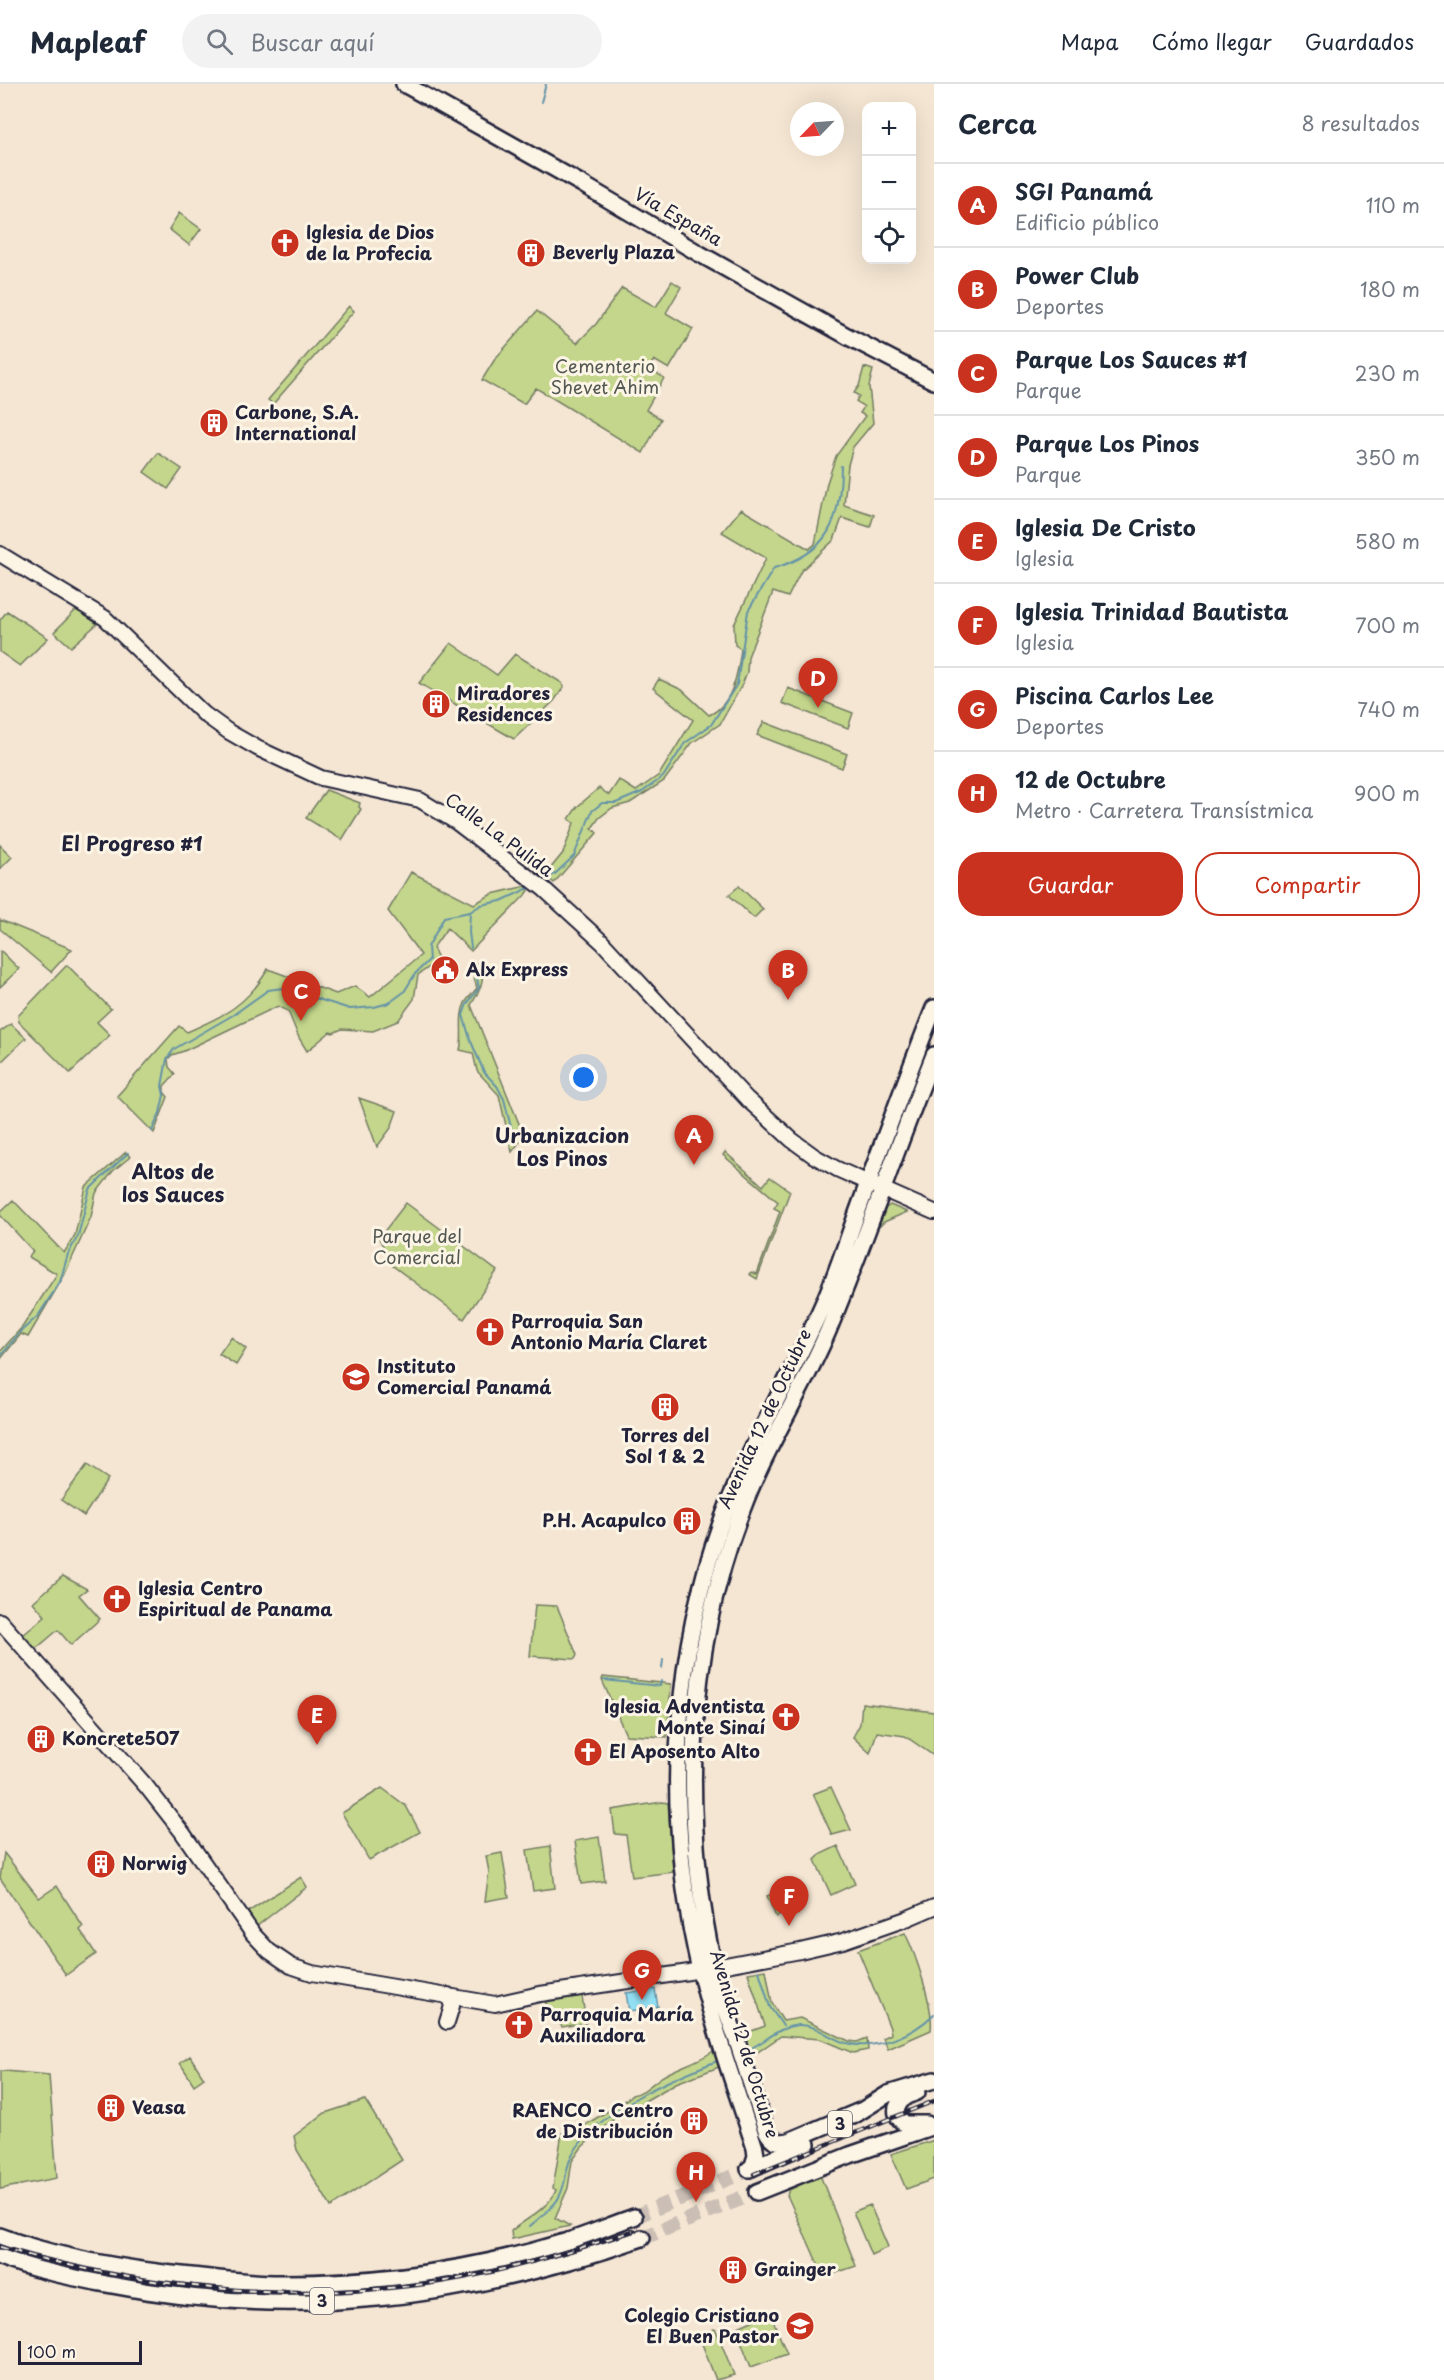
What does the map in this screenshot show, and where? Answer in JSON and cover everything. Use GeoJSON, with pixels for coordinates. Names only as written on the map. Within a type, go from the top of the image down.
{"type":"FeatureCollection","features":[{"type":"Feature","properties":{"kind":"main road","name":"Vía España"},"geometry":{"type":"LineString","coordinates":[[404,84],[582,184],[700,254],[847,336],[934,381]]}},
{"type":"Feature","properties":{"kind":"main road","name":"Calle La Pulida"},"geometry":{"type":"LineString","coordinates":[[0,554],[105,618],[204,714],[229,732],[321,778],[420,800],[456,822],[544,889],[624,964],[768,1119],[814,1156],[934,1212]]}},
{"type":"Feature","properties":{"kind":"main road","name":"Avenida 12 de Octubre"},"geometry":{"type":"LineString","coordinates":[[860,2111],[817,2139],[749,2169],[756,2156],[755,2148],[721,2045],[707,1968],[686,1887],[678,1800],[683,1676],[700,1591],[714,1544],[743,1466],[828,1293],[934,1008]]}},
{"type":"Feature","properties":{"kind":"main road","name":"Avenida 12 de Octubre"},"geometry":{"type":"LineString","coordinates":[[860,2111],[789,2141],[773,2140],[766,2130],[736,2039],[707,1968],[694,1806],[695,1725],[705,1639],[716,1593],[741,1511],[751,1486],[799,1394],[824,1339],[884,1190],[934,1055]]}},
{"type":"Feature","properties":{"kind":"main road"},"geometry":{"type":"LineString","coordinates":[[0,1621],[146,1786],[182,1832],[253,1934],[269,1951],[291,1966],[312,1973],[495,2004],[540,1994],[707,1968],[826,1945],[906,1919],[934,1906]]}},
{"type":"Feature","properties":{"kind":"main road"},"geometry":{"type":"LineString","coordinates":[[447,2022],[452,2006],[448,1995]]}},
{"type":"Feature","properties":{"kind":"main road","name":"3"},"geometry":{"type":"LineString","coordinates":[[860,2111],[888,2094],[934,2080]]}},
{"type":"Feature","properties":{"kind":"main road"},"geometry":{"type":"LineString","coordinates":[[934,2086],[905,2096],[898,2103],[896,2110],[905,2124],[934,2125]]}},
{"type":"Feature","properties":{"kind":"main road","name":"3"},"geometry":{"type":"LineString","coordinates":[[757,2192],[934,2125]]}},
{"type":"Feature","properties":{"kind":"main road","name":"3"},"geometry":{"type":"LineString","coordinates":[[0,2236],[20,2244],[80,2259],[134,2269],[207,2278],[284,2283],[359,2280],[450,2270],[564,2242],[634,2217]]}},
{"type":"Feature","properties":{"kind":"main road","name":"3"},"geometry":{"type":"LineString","coordinates":[[0,2257],[75,2277],[138,2290],[246,2302],[299,2302],[388,2297],[493,2282],[642,2238]]}},
{"type":"Feature","properties":{"kind":"green space"},"geometry":{"type":"Polygon","coordinates":[[[179,213],[201,229],[189,245],[169,229],[179,213]]]}},
{"type":"Feature","properties":{"kind":"green space","name":"Cementerio Shevet Ahim"},"geometry":{"type":"Polygon","coordinates":[[[672,281],[681,287],[666,313],[693,329],[669,369],[654,360],[649,368],[664,378],[646,410],[661,419],[643,453],[536,388],[524,404],[482,380],[495,359],[537,311],[577,343],[596,324],[622,288],[656,307],[672,281]]]}},
{"type":"Feature","properties":{"kind":"green space"},"geometry":{"type":"Polygon","coordinates":[[[349,306],[354,311],[273,404],[268,400],[349,306]]]}},
{"type":"Feature","properties":{"kind":"green space"},"geometry":{"type":"Polygon","coordinates":[[[864,367],[873,370],[869,386],[873,423],[853,447],[848,465],[844,505],[874,515],[870,527],[842,518],[834,540],[801,571],[788,597],[773,592],[748,657],[747,672],[742,685],[720,724],[692,743],[664,781],[630,803],[612,808],[599,818],[592,828],[597,833],[554,883],[545,875],[563,853],[574,823],[569,819],[577,807],[599,788],[609,795],[619,780],[636,791],[659,775],[693,720],[653,688],[659,679],[682,690],[709,715],[724,704],[729,696],[736,677],[741,649],[735,645],[734,625],[766,558],[722,532],[741,509],[809,549],[815,544],[827,483],[836,456],[865,416],[860,413],[864,407],[856,401],[859,396],[854,393],[859,386],[864,367]]]}},
{"type":"Feature","properties":{"kind":"green space"},"geometry":{"type":"Polygon","coordinates":[[[158,453],[182,469],[168,489],[144,472],[158,453]]]}},
{"type":"Feature","properties":{"kind":"green space"},"geometry":{"type":"Polygon","coordinates":[[[77,609],[97,624],[71,647],[54,632],[77,609]]]}},
{"type":"Feature","properties":{"kind":"green space"},"geometry":{"type":"Polygon","coordinates":[[[7,611],[48,638],[20,666],[0,652],[0,620],[7,611]]]}},
{"type":"Feature","properties":{"kind":"green space"},"geometry":{"type":"Polygon","coordinates":[[[451,643],[497,675],[515,654],[562,683],[564,687],[554,701],[514,739],[419,683],[451,643]]]}},
{"type":"Feature","properties":{"kind":"green space"},"geometry":{"type":"Polygon","coordinates":[[[788,688],[853,713],[848,728],[782,703],[788,688]]]}},
{"type":"Feature","properties":{"kind":"green space"},"geometry":{"type":"Polygon","coordinates":[[[764,722],[847,754],[842,768],[757,735],[764,722]]]}},
{"type":"Feature","properties":{"kind":"green space"},"geometry":{"type":"Polygon","coordinates":[[[326,790],[360,803],[361,809],[342,840],[306,818],[326,790]]]}},
{"type":"Feature","properties":{"kind":"green space"},"geometry":{"type":"Polygon","coordinates":[[[0,845],[12,857],[0,869],[0,845]]]}},
{"type":"Feature","properties":{"kind":"green space"},"geometry":{"type":"Polygon","coordinates":[[[411,872],[474,904],[492,894],[526,886],[529,891],[471,951],[447,928],[433,948],[439,960],[418,975],[414,999],[398,1021],[373,1031],[342,1029],[330,1032],[307,1051],[288,1011],[278,1006],[172,1055],[168,1059],[169,1067],[175,1074],[164,1086],[164,1092],[168,1097],[154,1133],[117,1096],[179,1026],[187,1032],[234,1008],[252,992],[268,969],[336,994],[355,986],[370,997],[421,955],[388,911],[411,872]]]}},
{"type":"Feature","properties":{"kind":"green space"},"geometry":{"type":"Polygon","coordinates":[[[739,886],[763,909],[754,918],[729,895],[739,886]]]}},
{"type":"Feature","properties":{"kind":"green space"},"geometry":{"type":"Polygon","coordinates":[[[0,920],[72,949],[51,972],[0,929],[0,920]]]}},
{"type":"Feature","properties":{"kind":"green space"},"geometry":{"type":"Polygon","coordinates":[[[0,952],[19,969],[0,987],[0,952]]]}},
{"type":"Feature","properties":{"kind":"green space"},"geometry":{"type":"Polygon","coordinates":[[[476,963],[482,974],[482,980],[480,990],[471,1005],[524,1136],[512,1152],[499,1095],[477,1071],[473,1053],[460,1050],[463,1008],[477,988],[472,972],[476,963]]]}},
{"type":"Feature","properties":{"kind":"green space"},"geometry":{"type":"Polygon","coordinates":[[[67,965],[111,1009],[97,1022],[110,1035],[70,1073],[19,1022],[18,1016],[67,965]]]}},
{"type":"Feature","properties":{"kind":"green space"},"geometry":{"type":"Polygon","coordinates":[[[11,1024],[26,1038],[0,1063],[0,1032],[11,1024]]]}},
{"type":"Feature","properties":{"kind":"green space"},"geometry":{"type":"Polygon","coordinates":[[[359,1098],[397,1111],[391,1128],[377,1147],[359,1098]]]}},
{"type":"Feature","properties":{"kind":"green space"},"geometry":{"type":"Polygon","coordinates":[[[126,1152],[130,1157],[113,1171],[96,1193],[91,1217],[64,1276],[28,1337],[21,1334],[0,1360],[0,1352],[23,1326],[57,1274],[29,1257],[33,1251],[0,1215],[0,1212],[13,1200],[64,1253],[75,1235],[86,1187],[126,1152]]]}},
{"type":"Feature","properties":{"kind":"green space"},"geometry":{"type":"Polygon","coordinates":[[[725,1152],[763,1186],[770,1177],[790,1191],[757,1279],[749,1274],[751,1272],[757,1274],[780,1211],[774,1208],[778,1202],[723,1155],[725,1152]]]}},
{"type":"Feature","properties":{"kind":"green space","name":"Parque del Comercial"},"geometry":{"type":"Polygon","coordinates":[[[406,1203],[497,1271],[464,1319],[393,1266],[379,1238],[406,1203]]]}},
{"type":"Feature","properties":{"kind":"green space"},"geometry":{"type":"Polygon","coordinates":[[[890,1205],[907,1212],[884,1222],[878,1228],[886,1208],[890,1205]]]}},
{"type":"Feature","properties":{"kind":"green space"},"geometry":{"type":"Polygon","coordinates":[[[231,1337],[246,1349],[236,1365],[219,1354],[231,1337]]]}},
{"type":"Feature","properties":{"kind":"green space"},"geometry":{"type":"Polygon","coordinates":[[[87,1465],[108,1479],[84,1516],[61,1500],[87,1465]]]}},
{"type":"Feature","properties":{"kind":"green space"},"geometry":{"type":"Polygon","coordinates":[[[63,1576],[87,1589],[79,1595],[100,1619],[71,1645],[58,1630],[38,1647],[32,1648],[22,1636],[45,1616],[33,1602],[63,1576]]]}},
{"type":"Feature","properties":{"kind":"green space"},"geometry":{"type":"Polygon","coordinates":[[[535,1605],[557,1606],[577,1655],[575,1659],[530,1656],[535,1605]]]}},
{"type":"Feature","properties":{"kind":"green space"},"geometry":{"type":"Polygon","coordinates":[[[603,1677],[671,1684],[667,1737],[626,1735],[602,1680],[603,1677]]]}},
{"type":"Feature","properties":{"kind":"green space"},"geometry":{"type":"Polygon","coordinates":[[[862,1703],[934,1712],[934,1756],[905,1736],[877,1732],[870,1753],[853,1737],[860,1724],[862,1703]]]}},
{"type":"Feature","properties":{"kind":"green space"},"geometry":{"type":"Polygon","coordinates":[[[831,1787],[851,1830],[832,1835],[813,1794],[831,1787]]]}},
{"type":"Feature","properties":{"kind":"green space"},"geometry":{"type":"Polygon","coordinates":[[[382,1788],[406,1806],[420,1832],[369,1860],[342,1813],[382,1788]]]}},
{"type":"Feature","properties":{"kind":"green space"},"geometry":{"type":"Polygon","coordinates":[[[668,1803],[673,1872],[632,1877],[626,1835],[615,1834],[612,1810],[668,1803]]]}},
{"type":"Feature","properties":{"kind":"green space"},"geometry":{"type":"Polygon","coordinates":[[[599,1837],[605,1881],[581,1884],[575,1841],[599,1837]]]}},
{"type":"Feature","properties":{"kind":"green space"},"geometry":{"type":"Polygon","coordinates":[[[550,1846],[555,1888],[533,1891],[527,1850],[550,1846]]]}},
{"type":"Feature","properties":{"kind":"green space"},"geometry":{"type":"Polygon","coordinates":[[[838,1846],[855,1884],[831,1895],[815,1860],[821,1854],[838,1846]]]}},
{"type":"Feature","properties":{"kind":"green space"},"geometry":{"type":"Polygon","coordinates":[[[4,1853],[39,1898],[57,1886],[83,1927],[80,1930],[96,1954],[66,1975],[0,1878],[4,1853]]]}},
{"type":"Feature","properties":{"kind":"green space"},"geometry":{"type":"Polygon","coordinates":[[[502,1853],[509,1897],[485,1901],[489,1872],[486,1856],[502,1853]]]}},
{"type":"Feature","properties":{"kind":"green space"},"geometry":{"type":"Polygon","coordinates":[[[301,1877],[307,1887],[257,1926],[248,1912],[301,1877]]]}},
{"type":"Feature","properties":{"kind":"green space"},"geometry":{"type":"Polygon","coordinates":[[[788,1888],[794,1909],[776,1917],[767,1896],[788,1888]]]}},
{"type":"Feature","properties":{"kind":"green space"},"geometry":{"type":"Polygon","coordinates":[[[905,1933],[927,1995],[931,2030],[888,2049],[883,2038],[891,2034],[890,2028],[858,1950],[905,1933]]]}},
{"type":"Feature","properties":{"kind":"green space"},"geometry":{"type":"Polygon","coordinates":[[[766,1970],[772,2003],[783,2021],[800,2018],[849,2041],[857,2042],[867,2038],[868,2050],[853,2053],[820,2039],[781,2036],[749,2058],[741,2035],[765,2026],[748,1973],[766,1970]]]}},
{"type":"Feature","properties":{"kind":"green space"},"geometry":{"type":"Polygon","coordinates":[[[582,1996],[586,2023],[562,2027],[545,2002],[582,1996]]]}},
{"type":"Feature","properties":{"kind":"green space"},"geometry":{"type":"Polygon","coordinates":[[[715,2050],[719,2067],[676,2083],[631,2109],[611,2121],[582,2147],[572,2161],[568,2188],[555,2218],[570,2226],[512,2239],[511,2231],[543,2208],[556,2190],[553,2188],[562,2133],[577,2130],[632,2095],[644,2090],[666,2074],[715,2050]]]}},
{"type":"Feature","properties":{"kind":"green space"},"geometry":{"type":"Polygon","coordinates":[[[190,2056],[204,2078],[194,2085],[180,2063],[190,2056]]]}},
{"type":"Feature","properties":{"kind":"green space"},"geometry":{"type":"Polygon","coordinates":[[[0,2072],[49,2075],[57,2178],[0,2189],[0,2072]]]}},
{"type":"Feature","properties":{"kind":"green space"},"geometry":{"type":"Polygon","coordinates":[[[365,2100],[402,2160],[331,2207],[297,2150],[294,2136],[325,2113],[365,2100]]]}},
{"type":"Feature","properties":{"kind":"green space"},"geometry":{"type":"Polygon","coordinates":[[[934,2140],[934,2179],[906,2189],[891,2154],[934,2140]]]}},
{"type":"Feature","properties":{"kind":"green space"},"geometry":{"type":"Polygon","coordinates":[[[820,2175],[856,2266],[827,2276],[822,2273],[787,2195],[789,2190],[820,2175]]]}},
{"type":"Feature","properties":{"kind":"green space"},"geometry":{"type":"Polygon","coordinates":[[[870,2205],[888,2247],[871,2255],[853,2212],[870,2205]]]}},
{"type":"Feature","properties":{"kind":"green space"},"geometry":{"type":"Polygon","coordinates":[[[770,2313],[787,2354],[751,2367],[736,2328],[770,2313]]]}},
{"type":"Feature","properties":{"kind":"green space"},"geometry":{"type":"Polygon","coordinates":[[[714,2329],[734,2375],[716,2380],[699,2336],[714,2329]]]}},
{"type":"Feature","properties":{"kind":"water"},"geometry":{"type":"Polygon","coordinates":[[[655,1989],[658,2007],[629,2011],[626,1993],[655,1989]]]}},
{"type":"Feature","properties":{"kind":"waterway"},"geometry":{"type":"LineString","coordinates":[[541,102],[546,84]]}},
{"type":"Feature","properties":{"kind":"waterway"},"geometry":{"type":"LineString","coordinates":[[543,880],[555,874],[574,856],[592,811],[602,803],[616,803],[642,792],[663,777],[685,743],[711,725],[737,684],[748,611],[774,568],[793,562],[808,553],[828,532],[838,503],[841,466]]}},
{"type":"Feature","properties":{"kind":"waterway"},"geometry":{"type":"LineString","coordinates":[[152,1131],[160,1113],[164,1095],[162,1086],[167,1059],[174,1049],[233,1015],[268,990],[283,988],[350,1009],[389,1003],[404,992],[415,974],[429,960],[428,947],[444,917],[470,912],[481,905],[501,901],[533,886]]}},
{"type":"Feature","properties":{"kind":"waterway"},"geometry":{"type":"LineString","coordinates":[[470,912],[471,948]]}},
{"type":"Feature","properties":{"kind":"waterway"},"geometry":{"type":"LineString","coordinates":[[475,968],[479,988],[467,1004],[463,1015],[484,1072],[497,1086],[504,1099],[514,1140]]}},
{"type":"Feature","properties":{"kind":"waterway"},"geometry":{"type":"LineString","coordinates":[[0,1357],[20,1332],[38,1316],[60,1282],[68,1254],[78,1236],[90,1189],[128,1153]]}},
{"type":"Feature","properties":{"kind":"waterway"},"geometry":{"type":"LineString","coordinates":[[662,1668],[663,1660]]}},
{"type":"Feature","properties":{"kind":"waterway"},"geometry":{"type":"LineString","coordinates":[[604,1680],[660,1686],[661,1681]]}},
{"type":"Feature","properties":{"kind":"waterway"},"geometry":{"type":"LineString","coordinates":[[759,1971],[770,2007],[783,2026]]}},
{"type":"Feature","properties":{"kind":"waterway"},"geometry":{"type":"LineString","coordinates":[[745,2051],[777,2032],[798,2025],[817,2029],[846,2043],[858,2045],[881,2043],[916,2029],[934,2014]]}},
{"type":"Feature","properties":{"kind":"waterway"},"geometry":{"type":"LineString","coordinates":[[530,2226],[557,2201],[562,2192],[573,2153],[602,2122],[620,2108],[660,2085],[720,2060]]}},
{"type":"Feature","properties":{"kind":"tunnel"},"geometry":{"type":"LineString","coordinates":[[634,2217],[746,2171]]}},
{"type":"Feature","properties":{"kind":"tunnel"},"geometry":{"type":"LineString","coordinates":[[642,2238],[757,2192]]}},
{"type":"Feature","properties":{"kind":"railway"},"geometry":{"type":"LineString","coordinates":[[754,2174],[934,2101]]}},
{"type":"Feature","properties":{"kind":"railway"},"geometry":{"type":"LineString","coordinates":[[0,2247],[51,2261],[154,2281],[259,2291],[312,2292],[417,2285],[472,2276],[553,2256],[633,2231]]}},
{"type":"Feature","properties":{"kind":"place","name":"Iglesia de Dios de la Profecia"},"geometry":{"type":"Point","coordinates":[285,243]}},
{"type":"Feature","properties":{"kind":"place","name":"Beverly Plaza"},"geometry":{"type":"Point","coordinates":[531,253]}},
{"type":"Feature","properties":{"kind":"place","name":"Carbone, S.A. International"},"geometry":{"type":"Point","coordinates":[214,423]}},
{"type":"Feature","properties":{"kind":"place","name":"Miradores Residences"},"geometry":{"type":"Point","coordinates":[436,704]}},
{"type":"Feature","properties":{"kind":"place","name":"Parque Los Pinos"},"geometry":{"type":"Point","coordinates":[818,708]}},
{"type":"Feature","properties":{"kind":"place","name":"Alx Express"},"geometry":{"type":"Point","coordinates":[445,970]}},
{"type":"Feature","properties":{"kind":"place","name":"Power Club"},"geometry":{"type":"Point","coordinates":[788,1000]}},
{"type":"Feature","properties":{"kind":"place","name":"Parque Los Sauces #1"},"geometry":{"type":"Point","coordinates":[301,1021]}},
{"type":"Feature","properties":{"kind":"place","name":"SGI Panamá"},"geometry":{"type":"Point","coordinates":[694,1165]}},
{"type":"Feature","properties":{"kind":"place","name":"Parroquia San Antonio María Claret"},"geometry":{"type":"Point","coordinates":[490,1332]}},
{"type":"Feature","properties":{"kind":"place","name":"Instituto Comercial Panamá"},"geometry":{"type":"Point","coordinates":[356,1377]}},
{"type":"Feature","properties":{"kind":"place","name":"Torres del Sol 1 & 2"},"geometry":{"type":"Point","coordinates":[665,1407]}},
{"type":"Feature","properties":{"kind":"place","name":"P.H. Acapulco"},"geometry":{"type":"Point","coordinates":[687,1521]}},
{"type":"Feature","properties":{"kind":"place","name":"Iglesia Centro Espiritual de Panama"},"geometry":{"type":"Point","coordinates":[117,1599]}},
{"type":"Feature","properties":{"kind":"place","name":"Iglesia Adventista Monte Sinaí"},"geometry":{"type":"Point","coordinates":[786,1717]}},
{"type":"Feature","properties":{"kind":"place","name":"Koncrete507"},"geometry":{"type":"Point","coordinates":[41,1739]}},
{"type":"Feature","properties":{"kind":"place","name":"Iglesia De Cristo"},"geometry":{"type":"Point","coordinates":[317,1745]}},
{"type":"Feature","properties":{"kind":"place","name":"El Aposento Alto"},"geometry":{"type":"Point","coordinates":[588,1752]}},
{"type":"Feature","properties":{"kind":"place","name":"Norwig"},"geometry":{"type":"Point","coordinates":[101,1864]}},
{"type":"Feature","properties":{"kind":"place","name":"Iglesia Trinidad Bautista"},"geometry":{"type":"Point","coordinates":[789,1926]}},
{"type":"Feature","properties":{"kind":"place","name":"Piscina Carlos Lee"},"geometry":{"type":"Point","coordinates":[642,2000]}},
{"type":"Feature","properties":{"kind":"place","name":"Parroquia María Auxiliadora"},"geometry":{"type":"Point","coordinates":[519,2025]}},
{"type":"Feature","properties":{"kind":"place","name":"Veasa"},"geometry":{"type":"Point","coordinates":[111,2108]}},
{"type":"Feature","properties":{"kind":"place","name":"RAENCO - Centro de Distribución"},"geometry":{"type":"Point","coordinates":[694,2121]}},
{"type":"Feature","properties":{"kind":"place","name":"12 de Octubre"},"geometry":{"type":"Point","coordinates":[696,2202]}},
{"type":"Feature","properties":{"kind":"place","name":"Grainger"},"geometry":{"type":"Point","coordinates":[733,2270]}},
{"type":"Feature","properties":{"kind":"place","name":"Colegio Cristiano El Buen Pastor"},"geometry":{"type":"Point","coordinates":[800,2326]}},
{"type":"Feature","properties":{"kind":"district","name":"El Progreso #1"},"geometry":{"type":"Point","coordinates":[132,844]}},
{"type":"Feature","properties":{"kind":"district","name":"Urbanizacion Los Pinos"},"geometry":{"type":"Point","coordinates":[562,1148]}},
{"type":"Feature","properties":{"kind":"district","name":"Altos de los Sauces"},"geometry":{"type":"Point","coordinates":[173,1184]}}]}
